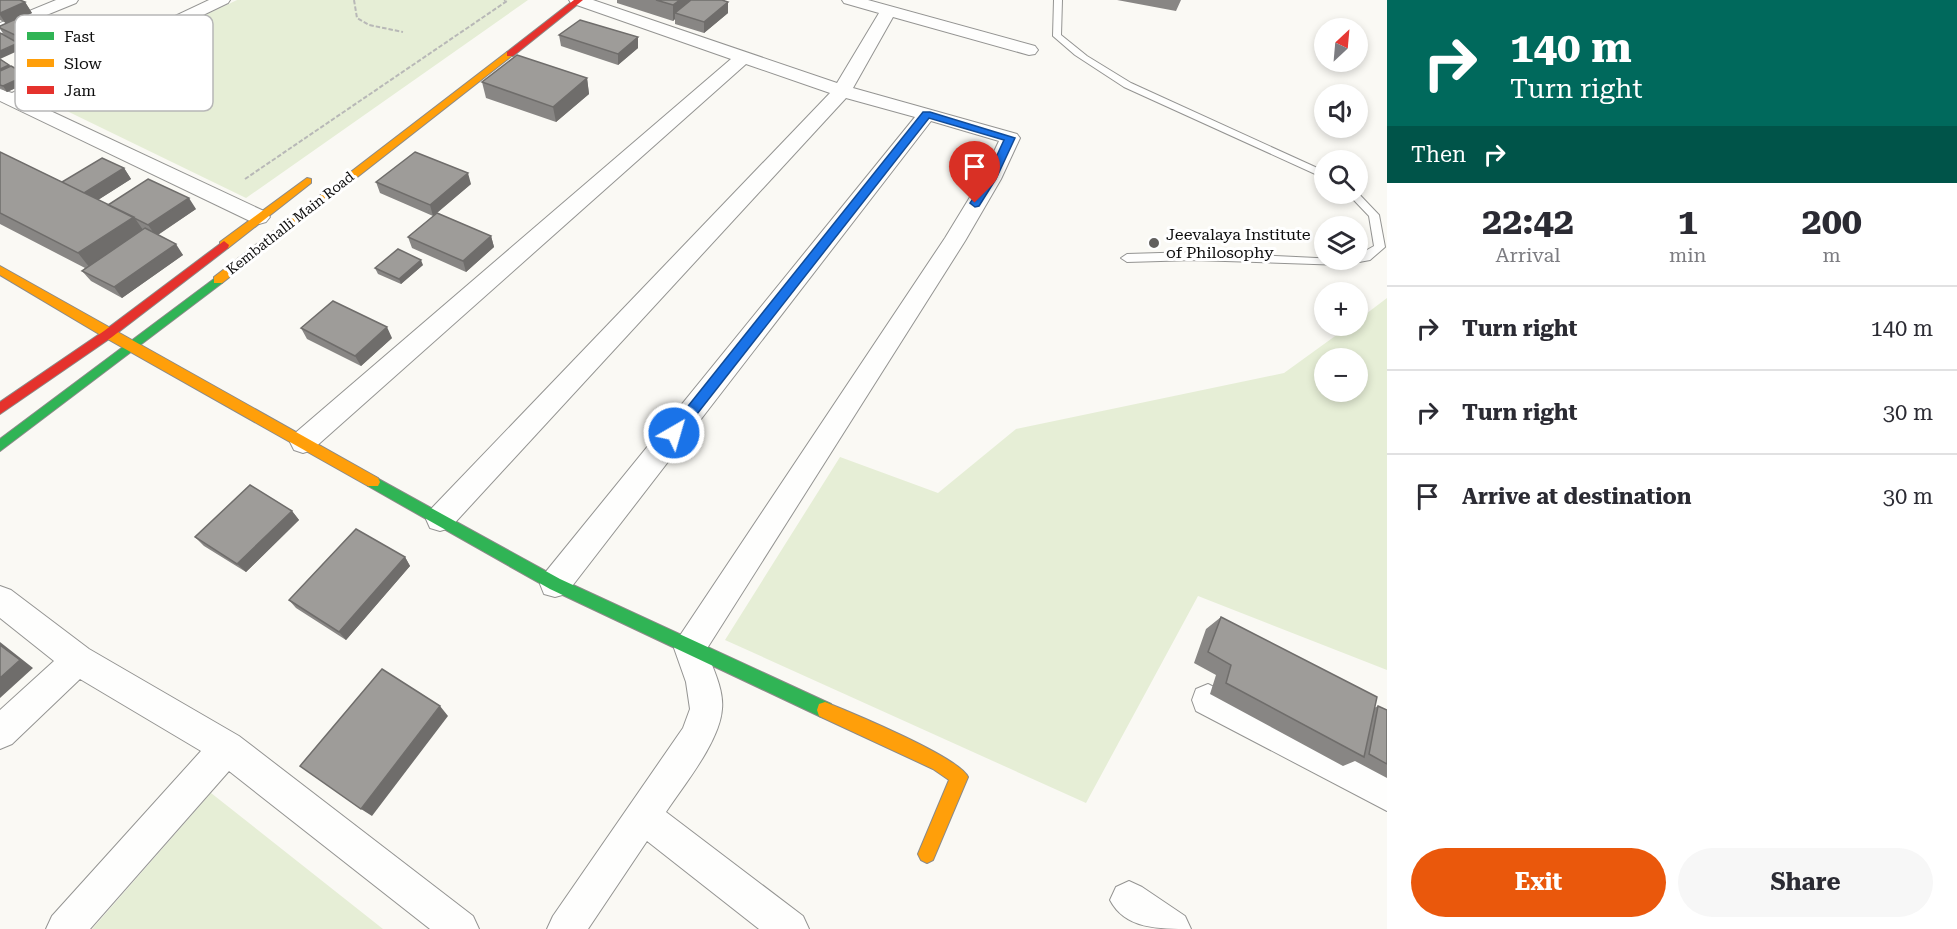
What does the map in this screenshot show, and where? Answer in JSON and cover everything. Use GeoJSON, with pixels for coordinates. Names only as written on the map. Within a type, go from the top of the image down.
{"type":"FeatureCollection","features":[{"type":"Feature","properties":{"kind":"street"},"geometry":{"type":"LineString","coordinates":[[34,15],[70,0]]}},
{"type":"Feature","properties":{"kind":"street"},"geometry":{"type":"LineString","coordinates":[[189,15],[222,0]]}},
{"type":"Feature","properties":{"kind":"street"},"geometry":{"type":"LineString","coordinates":[[540,13],[558,0]]}},
{"type":"Feature","properties":{"kind":"street"},"geometry":{"type":"LineString","coordinates":[[578,0],[842,91],[1010,138],[991,179],[954,241],[690,648]]}},
{"type":"Feature","properties":{"kind":"street","name":"Kembathalli Main Road"},"geometry":{"type":"LineString","coordinates":[[0,446],[132,347],[578,0]]}},
{"type":"Feature","properties":{"kind":"street"},"geometry":{"type":"LineString","coordinates":[[850,0],[1029,50]]}},
{"type":"Feature","properties":{"kind":"street"},"geometry":{"type":"LineString","coordinates":[[440,519],[842,91],[888,10]]}},
{"type":"Feature","properties":{"kind":"street"},"geometry":{"type":"LineString","coordinates":[[0,29],[15,23]]}},
{"type":"Feature","properties":{"kind":"street"},"geometry":{"type":"LineString","coordinates":[[303,442],[744,57]]}},
{"type":"Feature","properties":{"kind":"street"},"geometry":{"type":"LineString","coordinates":[[36,111],[259,217]]}},
{"type":"Feature","properties":{"kind":"street"},"geometry":{"type":"LineString","coordinates":[[555,584],[927,114]]}},
{"type":"Feature","properties":{"kind":"street","name":"Kembathalli Main Road"},"geometry":{"type":"LineString","coordinates":[[0,409],[108,334],[315,175]]}},
{"type":"Feature","properties":{"kind":"street"},"geometry":{"type":"LineString","coordinates":[[0,270],[108,334],[555,584],[939,763],[959,777],[927,854]]}},
{"type":"Feature","properties":{"kind":"street"},"geometry":{"type":"LineString","coordinates":[[0,600],[78,660],[227,748],[460,929]]}},
{"type":"Feature","properties":{"kind":"street"},"geometry":{"type":"LineString","coordinates":[[566,929],[696,738],[705,709],[702,682],[690,648]]}},
{"type":"Feature","properties":{"kind":"street"},"geometry":{"type":"LineString","coordinates":[[0,732],[78,660]]}},
{"type":"Feature","properties":{"kind":"street"},"geometry":{"type":"LineString","coordinates":[[1208,700],[1387,794]]}},
{"type":"Feature","properties":{"kind":"street"},"geometry":{"type":"LineString","coordinates":[[65,929],[227,748]]}},
{"type":"Feature","properties":{"kind":"street"},"geometry":{"type":"LineString","coordinates":[[644,817],[790,929]]}},
{"type":"Feature","properties":{"kind":"street"},"geometry":{"type":"LineString","coordinates":[[1129,900],[1173,929]]}},
{"type":"Feature","properties":{"kind":"lane"},"geometry":{"type":"LineString","coordinates":[[1054,1],[1057,36],[1071,49],[1110,75],[1314,170]]}},
{"type":"Feature","properties":{"kind":"lane"},"geometry":{"type":"LineString","coordinates":[[1365,204],[1374,215],[1380,248],[1368,256]]}},
{"type":"Feature","properties":{"kind":"lane"},"geometry":{"type":"LineString","coordinates":[[1127,258],[1194,256],[1314,260]]}},
{"type":"Feature","properties":{"kind":"path"},"geometry":{"type":"LineString","coordinates":[[354,0],[357,18],[369,25],[403,32]]}},
{"type":"Feature","properties":{"kind":"path"},"geometry":{"type":"LineString","coordinates":[[245,179],[507,1],[504,0]]}},
{"type":"Feature","properties":{"kind":"green space"},"geometry":{"type":"Polygon","coordinates":[[[237,0],[528,0],[246,198],[67,111],[213,111],[213,15],[206,15],[237,0]]]}},
{"type":"Feature","properties":{"kind":"green space"},"geometry":{"type":"Polygon","coordinates":[[[1387,298],[1387,670],[1198,596],[1086,803],[725,640],[840,457],[938,493],[1016,429],[1284,373],[1314,351],[1314,402],[1368,402],[1368,348],[1319,348],[1335,336],[1368,336],[1368,312],[1387,298]]]}},
{"type":"Feature","properties":{"kind":"green space"},"geometry":{"type":"Polygon","coordinates":[[[211,793],[383,929],[92,929],[211,793]]]}},
{"type":"Feature","properties":{"kind":"building"},"geometry":{"type":"Polygon","coordinates":[[[0,0],[20,0],[25,2],[0,13],[0,0]]]}},
{"type":"Feature","properties":{"kind":"building"},"geometry":{"type":"Polygon","coordinates":[[[656,0],[680,0],[673,5],[656,0]]]}},
{"type":"Feature","properties":{"kind":"building"},"geometry":{"type":"Polygon","coordinates":[[[691,0],[728,2],[704,22],[675,13],[691,0]]]}},
{"type":"Feature","properties":{"kind":"building"},"geometry":{"type":"Polygon","coordinates":[[[15,19],[15,35],[0,28],[15,19]]]}},
{"type":"Feature","properties":{"kind":"building"},"geometry":{"type":"Polygon","coordinates":[[[580,20],[638,37],[618,54],[559,35],[580,20]]]}},
{"type":"Feature","properties":{"kind":"building"},"geometry":{"type":"Polygon","coordinates":[[[0,33],[15,41],[15,44],[0,51],[0,33]]]}},
{"type":"Feature","properties":{"kind":"building"},"geometry":{"type":"Polygon","coordinates":[[[517,55],[587,78],[553,107],[482,82],[517,55]]]}},
{"type":"Feature","properties":{"kind":"building"},"geometry":{"type":"Polygon","coordinates":[[[0,59],[9,65],[0,69],[0,59]]]}},
{"type":"Feature","properties":{"kind":"building"},"geometry":{"type":"Polygon","coordinates":[[[11,66],[15,68],[15,80],[3,86],[0,85],[0,71],[11,66]]]}},
{"type":"Feature","properties":{"kind":"building"},"geometry":{"type":"Polygon","coordinates":[[[0,152],[134,217],[78,253],[0,213],[0,152]]]}},
{"type":"Feature","properties":{"kind":"building"},"geometry":{"type":"Polygon","coordinates":[[[415,152],[468,173],[430,205],[376,182],[415,152]]]}},
{"type":"Feature","properties":{"kind":"building"},"geometry":{"type":"Polygon","coordinates":[[[102,158],[124,168],[84,193],[62,182],[102,158]]]}},
{"type":"Feature","properties":{"kind":"building"},"geometry":{"type":"Polygon","coordinates":[[[148,179],[189,198],[148,225],[108,205],[148,179]]]}},
{"type":"Feature","properties":{"kind":"building"},"geometry":{"type":"Polygon","coordinates":[[[437,213],[491,236],[463,261],[408,237],[437,213]]]}},
{"type":"Feature","properties":{"kind":"building"},"geometry":{"type":"Polygon","coordinates":[[[145,228],[176,244],[114,287],[82,271],[145,228]]]}},
{"type":"Feature","properties":{"kind":"building"},"geometry":{"type":"Polygon","coordinates":[[[398,249],[421,260],[399,279],[375,268],[398,249]]]}},
{"type":"Feature","properties":{"kind":"building"},"geometry":{"type":"Polygon","coordinates":[[[333,301],[387,327],[355,356],[301,328],[333,301]]]}},
{"type":"Feature","properties":{"kind":"building"},"geometry":{"type":"Polygon","coordinates":[[[250,485],[292,511],[237,564],[195,537],[250,485]]]}},
{"type":"Feature","properties":{"kind":"building"},"geometry":{"type":"Polygon","coordinates":[[[356,529],[405,557],[339,632],[289,600],[356,529]]]}},
{"type":"Feature","properties":{"kind":"building"},"geometry":{"type":"Polygon","coordinates":[[[1221,617],[1377,697],[1364,757],[1226,683],[1231,665],[1208,652],[1221,617]]]}},
{"type":"Feature","properties":{"kind":"building"},"geometry":{"type":"Polygon","coordinates":[[[0,645],[20,660],[0,678],[0,645]]]}},
{"type":"Feature","properties":{"kind":"building"},"geometry":{"type":"Polygon","coordinates":[[[382,669],[440,706],[361,809],[300,766],[382,669]]]}},
{"type":"Feature","properties":{"kind":"building"},"geometry":{"type":"Polygon","coordinates":[[[1378,706],[1387,710],[1387,764],[1369,754],[1378,706]]]}},
{"type":"Feature","properties":{"kind":"traffic: fast"},"geometry":{"type":"LineString","coordinates":[[0,446],[218,280]]}},
{"type":"Feature","properties":{"kind":"traffic: fast"},"geometry":{"type":"LineString","coordinates":[[373,482],[555,584],[825,710]]}},
{"type":"Feature","properties":{"kind":"traffic: slow"},"geometry":{"type":"LineString","coordinates":[[218,280],[510,54]]}},
{"type":"Feature","properties":{"kind":"traffic: slow"},"geometry":{"type":"LineString","coordinates":[[224,245],[307,181]]}},
{"type":"Feature","properties":{"kind":"traffic: slow"},"geometry":{"type":"LineString","coordinates":[[0,270],[108,334],[373,482]]}},
{"type":"Feature","properties":{"kind":"traffic: slow"},"geometry":{"type":"LineString","coordinates":[[825,710],[939,763],[959,777],[927,854]]}},
{"type":"Feature","properties":{"kind":"traffic: jam"},"geometry":{"type":"LineString","coordinates":[[510,54],[579,0]]}},
{"type":"Feature","properties":{"kind":"traffic: jam"},"geometry":{"type":"LineString","coordinates":[[0,409],[108,334],[224,245]]}},
{"type":"Feature","properties":{"kind":"place","name":"Jeevalaya Institute of Philosophy"},"geometry":{"type":"Point","coordinates":[1154,243]}},
{"type":"Feature","properties":{"kind":"route"},"geometry":{"type":"LineString","coordinates":[[674,433],[927,114],[1010,138],[991,179],[975,203]]}}]}
